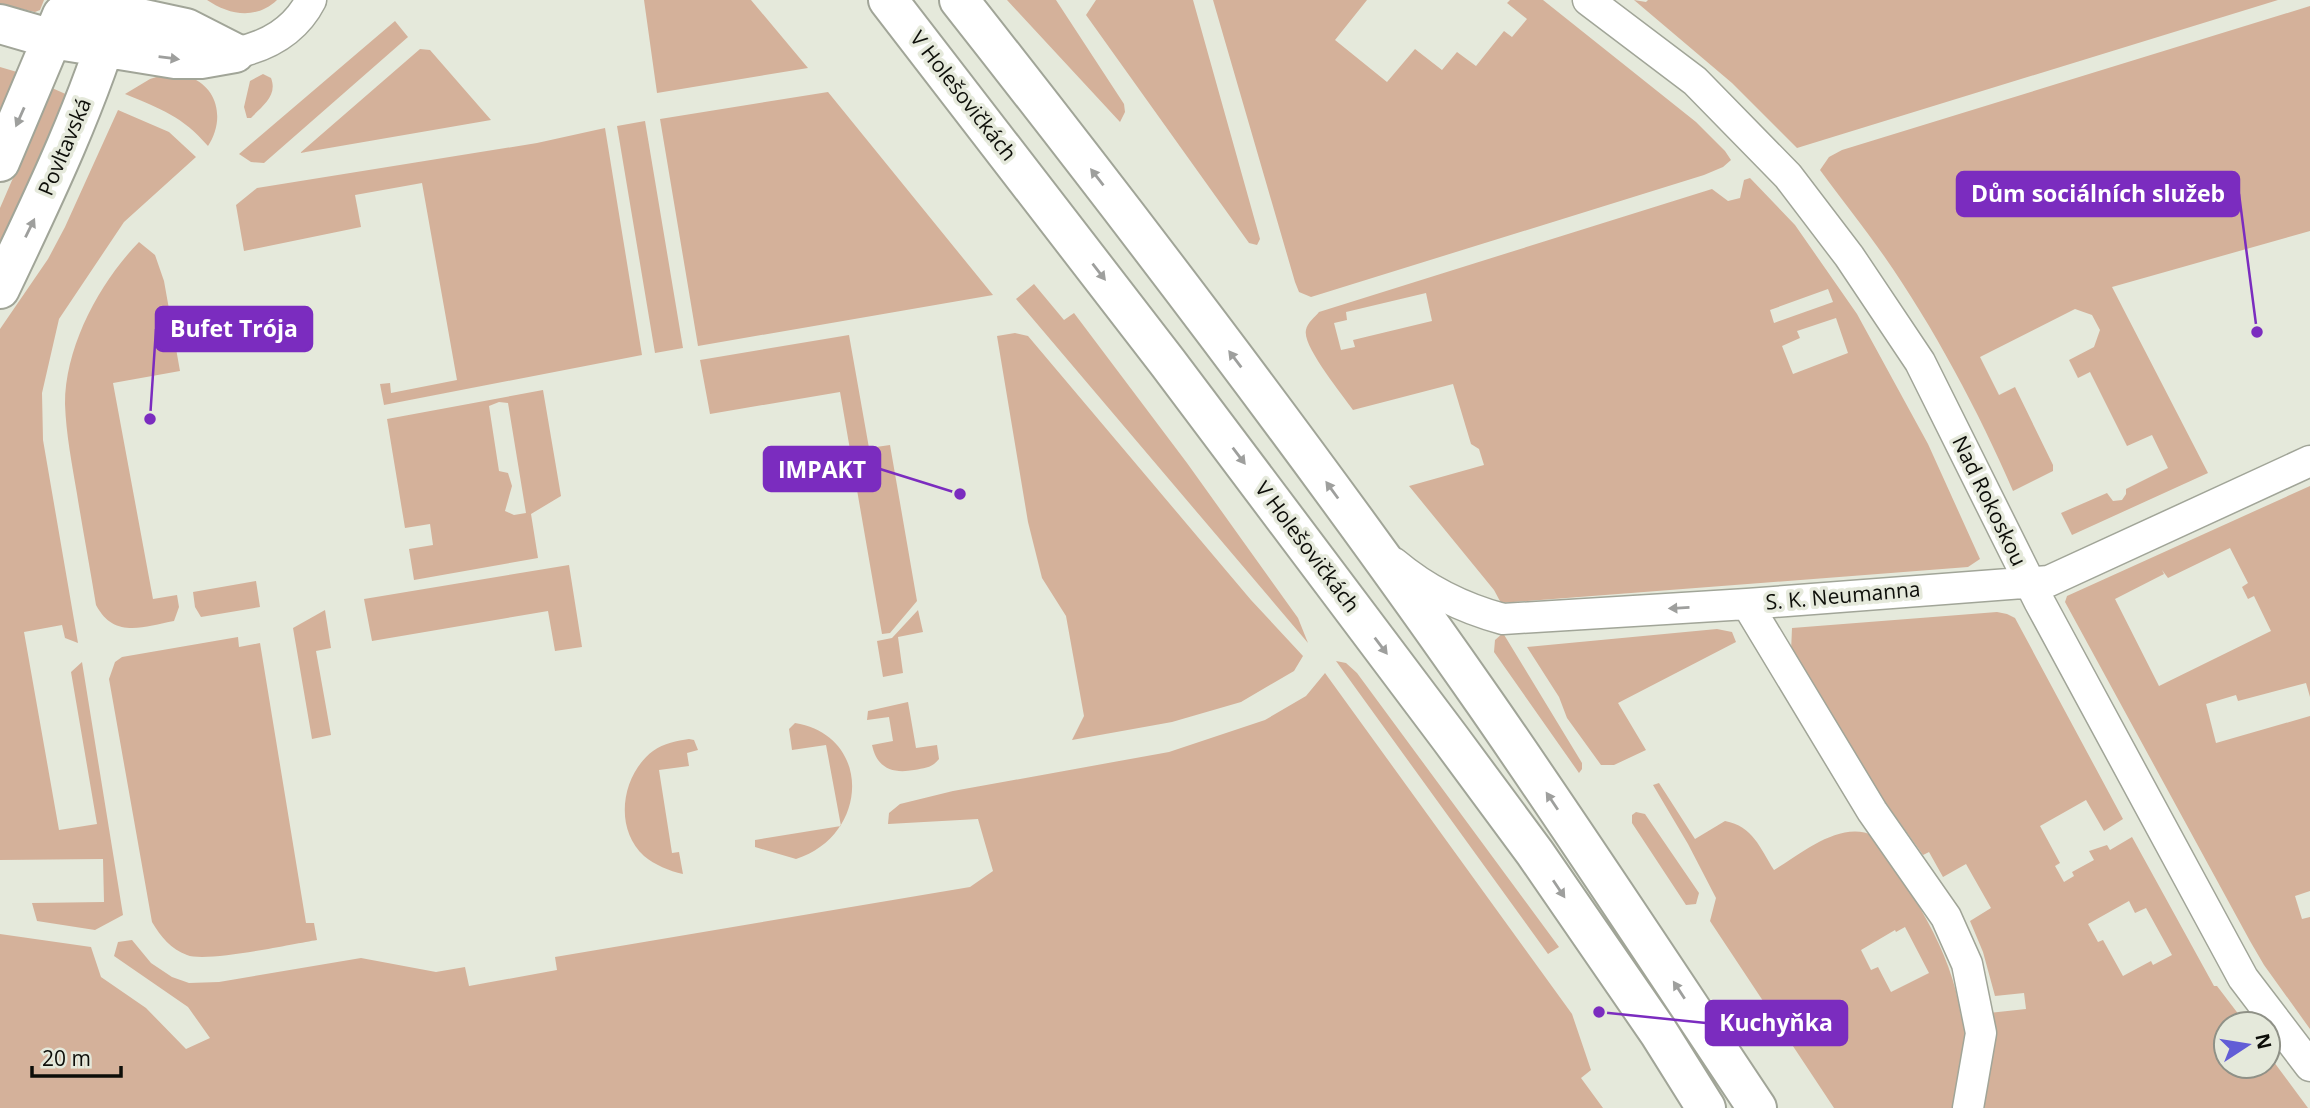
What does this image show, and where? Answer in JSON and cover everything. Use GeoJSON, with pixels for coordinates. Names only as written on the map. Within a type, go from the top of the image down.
{"type":"FeatureCollection","features":[{"type":"Feature","properties":{"kind":"main road"},"geometry":{"type":"LineString","coordinates":[[0,162],[68,0]]}},
{"type":"Feature","properties":{"kind":"main road"},"geometry":{"type":"LineString","coordinates":[[190,0],[235,53]]}},
{"type":"Feature","properties":{"kind":"main road","name":"V Holešovičkách"},"geometry":{"type":"LineString","coordinates":[[888,0],[1160,352],[1458,748],[1535,853],[1706,1108]]}},
{"type":"Feature","properties":{"kind":"main road"},"geometry":{"type":"LineString","coordinates":[[958,0],[1203,316],[1372,545],[1484,701],[1588,853],[1757,1108]]}},
{"type":"Feature","properties":{"kind":"main road"},"geometry":{"type":"LineString","coordinates":[[52,39],[74,17],[118,6],[186,28],[235,53]]}},
{"type":"Feature","properties":{"kind":"main road","name":"Povltavská"},"geometry":{"type":"LineString","coordinates":[[0,289],[61,161],[118,6]]}},
{"type":"Feature","properties":{"kind":"main road"},"geometry":{"type":"LineString","coordinates":[[0,24],[52,39],[175,59],[201,59],[235,53]]}},
{"type":"Feature","properties":{"kind":"street"},"geometry":{"type":"LineString","coordinates":[[235,53],[262,46],[286,32],[311,0]]}},
{"type":"Feature","properties":{"kind":"street","name":"Nad Rokoskou"},"geometry":{"type":"LineString","coordinates":[[1588,0],[1695,81],[1788,176],[1849,256],[1920,362],[2030,582],[2243,978],[2310,1066]]}},
{"type":"Feature","properties":{"kind":"street","name":"S. K. Neumanna"},"geometry":{"type":"LineString","coordinates":[[1372,545],[1410,576],[1433,590],[1478,612],[1503,619],[2049,581],[2310,461]]}},
{"type":"Feature","properties":{"kind":"street"},"geometry":{"type":"LineString","coordinates":[[1747,604],[1872,811],[1946,917],[1968,964],[1981,1033],[1968,1108]]}},
{"type":"Feature","properties":{"kind":"street"},"geometry":{"type":"LineString","coordinates":[[1673,1056],[1690,1108]]}},
{"type":"Feature","properties":{"kind":"shaded area"},"geometry":{"type":"Polygon","coordinates":[[[0,0],[44,0],[40,10],[35,12],[0,4],[0,0]]]}},
{"type":"Feature","properties":{"kind":"shaded area"},"geometry":{"type":"Polygon","coordinates":[[[207,0],[277,0],[260,11],[242,13],[224,9],[207,0]]]}},
{"type":"Feature","properties":{"kind":"shaded area"},"geometry":{"type":"Polygon","coordinates":[[[644,0],[751,0],[808,68],[657,93],[644,0]]]}},
{"type":"Feature","properties":{"kind":"shaded area"},"geometry":{"type":"Polygon","coordinates":[[[1007,0],[1056,0],[1124,104],[1125,112],[1120,122],[1007,0]]]}},
{"type":"Feature","properties":{"kind":"shaded area"},"geometry":{"type":"Polygon","coordinates":[[[1096,0],[1193,0],[1260,239],[1257,245],[1249,243],[1086,15],[1096,0]]]}},
{"type":"Feature","properties":{"kind":"shaded area"},"geometry":{"type":"Polygon","coordinates":[[[1213,0],[1367,0],[1335,40],[1387,82],[1415,49],[1442,70],[1457,52],[1476,66],[1504,31],[1512,37],[1527,19],[1507,3],[1510,0],[1543,0],[1696,122],[1731,160],[1723,167],[1704,175],[1311,297],[1299,292],[1295,282],[1213,0]]]}},
{"type":"Feature","properties":{"kind":"shaded area"},"geometry":{"type":"Polygon","coordinates":[[[1634,0],[2278,0],[1797,148],[1732,83],[1634,0]]]}},
{"type":"Feature","properties":{"kind":"shaded area"},"geometry":{"type":"Polygon","coordinates":[[[2310,6],[2310,231],[2112,287],[2208,473],[2072,535],[2061,513],[2107,493],[2113,501],[2122,500],[2126,489],[2168,468],[2152,435],[2127,446],[2090,372],[2078,378],[2069,360],[2094,347],[2100,330],[2092,315],[2075,309],[1980,357],[1999,395],[2015,387],[2053,465],[2053,471],[2013,491],[1970,400],[1920,311],[1876,245],[1820,170],[1829,157],[1842,150],[2310,6]]]}},
{"type":"Feature","properties":{"kind":"shaded area"},"geometry":{"type":"Polygon","coordinates":[[[395,21],[408,37],[264,163],[251,162],[239,154],[395,21]]]}},
{"type":"Feature","properties":{"kind":"shaded area"},"geometry":{"type":"Polygon","coordinates":[[[420,49],[430,50],[491,120],[300,153],[420,49]]]}},
{"type":"Feature","properties":{"kind":"shaded area"},"geometry":{"type":"Polygon","coordinates":[[[0,67],[17,72],[0,116],[0,67]]]}},
{"type":"Feature","properties":{"kind":"shaded area"},"geometry":{"type":"Polygon","coordinates":[[[263,74],[271,78],[271,95],[251,118],[247,118],[244,107],[250,81],[263,74]]]}},
{"type":"Feature","properties":{"kind":"shaded area"},"geometry":{"type":"Polygon","coordinates":[[[163,75],[190,77],[208,89],[216,107],[217,117],[213,137],[208,146],[180,120],[125,94],[150,79],[163,75]]]}},
{"type":"Feature","properties":{"kind":"shaded area"},"geometry":{"type":"Polygon","coordinates":[[[52,88],[70,96],[0,250],[0,208],[52,88]]]}},
{"type":"Feature","properties":{"kind":"shaded area"},"geometry":{"type":"Polygon","coordinates":[[[828,92],[993,295],[698,346],[660,119],[828,92]]]}},
{"type":"Feature","properties":{"kind":"shaded area"},"geometry":{"type":"Polygon","coordinates":[[[118,110],[169,132],[196,157],[124,222],[59,319],[42,393],[43,440],[78,643],[65,638],[62,625],[24,632],[59,830],[97,824],[71,672],[82,662],[123,915],[95,930],[37,921],[32,903],[104,902],[103,859],[0,860],[0,329],[48,259],[118,110]]]}},
{"type":"Feature","properties":{"kind":"shaded area"},"geometry":{"type":"Polygon","coordinates":[[[645,121],[683,348],[655,353],[617,126],[645,121]]]}},
{"type":"Feature","properties":{"kind":"shaded area"},"geometry":{"type":"Polygon","coordinates":[[[605,128],[642,355],[384,405],[380,384],[390,383],[391,393],[457,380],[422,183],[355,195],[361,227],[244,251],[236,205],[257,188],[537,143],[605,128]]]}},
{"type":"Feature","properties":{"kind":"shaded area"},"geometry":{"type":"Polygon","coordinates":[[[1750,178],[1795,225],[1857,314],[1928,444],[1980,559],[1968,567],[1501,603],[1494,590],[1409,486],[1484,465],[1479,449],[1471,444],[1453,384],[1353,410],[1310,347],[1306,337],[1308,325],[1319,312],[1712,189],[1728,201],[1740,198],[1744,180],[1750,178]],[[1828,289],[1770,310],[1774,323],[1833,302],[1828,289]],[[1426,293],[1346,312],[1347,320],[1334,323],[1341,350],[1355,347],[1353,340],[1432,321],[1426,293]],[[1836,318],[1797,331],[1800,338],[1782,346],[1793,374],[1848,353],[1836,318]]]}},
{"type":"Feature","properties":{"kind":"shaded area"},"geometry":{"type":"Polygon","coordinates":[[[139,242],[155,255],[164,281],[180,371],[113,383],[153,599],[177,595],[179,607],[174,621],[130,628],[111,623],[96,605],[65,404],[71,360],[87,316],[111,276],[139,242]]]}},
{"type":"Feature","properties":{"kind":"shaded area"},"geometry":{"type":"Polygon","coordinates":[[[1034,284],[1064,320],[1074,313],[1187,463],[1298,618],[1308,643],[1016,299],[1034,284]]]}},
{"type":"Feature","properties":{"kind":"shaded area"},"geometry":{"type":"Polygon","coordinates":[[[1015,333],[1028,336],[1251,600],[1303,656],[1294,671],[1241,702],[1172,722],[1072,740],[1084,716],[1066,616],[1042,578],[1028,522],[997,336],[1015,333]]]}},
{"type":"Feature","properties":{"kind":"shaded area"},"geometry":{"type":"Polygon","coordinates":[[[849,335],[869,448],[890,445],[917,601],[890,633],[882,634],[840,392],[710,414],[700,360],[849,335]]]}},
{"type":"Feature","properties":{"kind":"shaded area"},"geometry":{"type":"Polygon","coordinates":[[[543,390],[561,496],[531,514],[538,558],[414,580],[409,549],[433,545],[430,524],[405,528],[387,419],[543,390]],[[499,402],[489,406],[499,471],[508,473],[512,486],[505,511],[514,515],[526,513],[508,403],[499,402]]]}},
{"type":"Feature","properties":{"kind":"shaded area"},"geometry":{"type":"Polygon","coordinates":[[[2310,486],[2310,697],[2306,683],[2238,701],[2236,695],[2206,704],[2216,743],[2310,716],[2310,891],[2295,896],[2302,919],[2310,917],[2310,1029],[2250,941],[2065,602],[2067,596],[2310,486]],[[2230,548],[2168,578],[2162,570],[2164,574],[2115,599],[2159,686],[2271,631],[2254,596],[2248,599],[2242,587],[2248,583],[2230,548]]]}},
{"type":"Feature","properties":{"kind":"shaded area"},"geometry":{"type":"Polygon","coordinates":[[[569,565],[582,647],[555,651],[548,611],[372,641],[364,599],[569,565]]]}},
{"type":"Feature","properties":{"kind":"shaded area"},"geometry":{"type":"Polygon","coordinates":[[[256,581],[260,607],[201,617],[195,607],[193,592],[256,581]]]}},
{"type":"Feature","properties":{"kind":"shaded area"},"geometry":{"type":"Polygon","coordinates":[[[325,610],[331,648],[316,651],[331,735],[312,739],[293,628],[325,610]]]}},
{"type":"Feature","properties":{"kind":"shaded area"},"geometry":{"type":"Polygon","coordinates":[[[918,610],[923,632],[898,637],[903,673],[883,677],[877,641],[892,638],[918,610]]]}},
{"type":"Feature","properties":{"kind":"shaded area"},"geometry":{"type":"Polygon","coordinates":[[[1997,612],[2015,618],[2123,819],[2104,831],[2086,800],[2040,826],[2060,863],[2055,866],[2064,882],[2074,876],[2072,872],[2094,860],[2089,851],[2107,845],[2110,850],[2132,837],[2214,986],[2217,986],[2235,1010],[2212,1010],[2212,1080],[2282,1080],[2282,1073],[2308,1108],[1834,1108],[1710,921],[1716,898],[1653,785],[1659,783],[1695,839],[1725,821],[1735,824],[1755,839],[1774,870],[1835,835],[1861,832],[1874,836],[1915,900],[1939,944],[1956,991],[1961,1016],[2026,1009],[2024,993],[1995,996],[1983,952],[1970,921],[1991,908],[1966,864],[1943,877],[1929,852],[1923,855],[1870,781],[1791,652],[1792,628],[1997,612]],[[2129,901],[2088,924],[2098,942],[2103,940],[2123,976],[2151,961],[2153,965],[2172,955],[2146,908],[2135,913],[2129,901]],[[1905,927],[1861,950],[1871,970],[1878,967],[1891,992],[1929,973],[1905,927]]]}},
{"type":"Feature","properties":{"kind":"shaded area"},"geometry":{"type":"Polygon","coordinates":[[[1717,629],[1732,632],[1736,642],[1618,703],[1646,750],[1614,765],[1601,765],[1567,718],[1559,697],[1527,647],[1717,629]]]}},
{"type":"Feature","properties":{"kind":"shaded area"},"geometry":{"type":"Polygon","coordinates":[[[1503,633],[1582,763],[1579,773],[1494,652],[1495,640],[1503,633]]]}},
{"type":"Feature","properties":{"kind":"shaded area"},"geometry":{"type":"Polygon","coordinates":[[[238,637],[239,647],[260,643],[306,923],[314,923],[317,940],[230,955],[197,957],[171,946],[152,922],[109,679],[115,662],[122,657],[238,637]]]}},
{"type":"Feature","properties":{"kind":"shaded area"},"geometry":{"type":"Polygon","coordinates":[[[1336,661],[1346,663],[1357,673],[1559,947],[1548,954],[1336,661]]]}},
{"type":"Feature","properties":{"kind":"shaded area"},"geometry":{"type":"Polygon","coordinates":[[[1325,673],[1572,1014],[1591,1070],[1581,1078],[1603,1108],[0,1108],[0,934],[91,947],[101,977],[146,1008],[186,1049],[210,1038],[188,1007],[114,956],[118,942],[132,940],[151,963],[172,977],[189,983],[219,982],[361,958],[436,972],[465,967],[469,986],[557,970],[555,957],[970,887],[993,871],[978,819],[888,824],[889,813],[900,804],[953,791],[1169,752],[1265,720],[1306,696],[1325,673]]]}},
{"type":"Feature","properties":{"kind":"shaded area"},"geometry":{"type":"Polygon","coordinates":[[[908,702],[916,748],[937,745],[939,759],[925,768],[892,770],[878,759],[872,745],[893,741],[889,717],[867,720],[868,711],[908,702]]]}},
{"type":"Feature","properties":{"kind":"shaded area"},"geometry":{"type":"Polygon","coordinates":[[[795,723],[820,732],[838,746],[849,766],[852,787],[848,809],[841,824],[826,745],[792,750],[789,729],[795,723]]]}},
{"type":"Feature","properties":{"kind":"shaded area"},"geometry":{"type":"Polygon","coordinates":[[[694,740],[698,750],[687,753],[689,766],[659,770],[672,853],[679,852],[683,874],[653,862],[634,844],[625,817],[625,802],[628,787],[642,761],[662,746],[694,740]]]}},
{"type":"Feature","properties":{"kind":"shaded area"},"geometry":{"type":"Polygon","coordinates":[[[1636,812],[1645,814],[1699,893],[1696,904],[1686,905],[1632,823],[1632,815],[1636,812]]]}},
{"type":"Feature","properties":{"kind":"shaded area"},"geometry":{"type":"Polygon","coordinates":[[[840,826],[820,847],[796,859],[755,847],[755,840],[840,826]]]}},
{"type":"Feature","properties":{"kind":"place","name":"Dům sociálních služeb"},"geometry":{"type":"Point","coordinates":[2257,332]}},
{"type":"Feature","properties":{"kind":"place","name":"Bufet Trója"},"geometry":{"type":"Point","coordinates":[150,419]}},
{"type":"Feature","properties":{"kind":"place","name":"IMPAKT"},"geometry":{"type":"Point","coordinates":[960,494]}},
{"type":"Feature","properties":{"kind":"place","name":"Kuchyňka"},"geometry":{"type":"Point","coordinates":[1599,1012]}}]}
